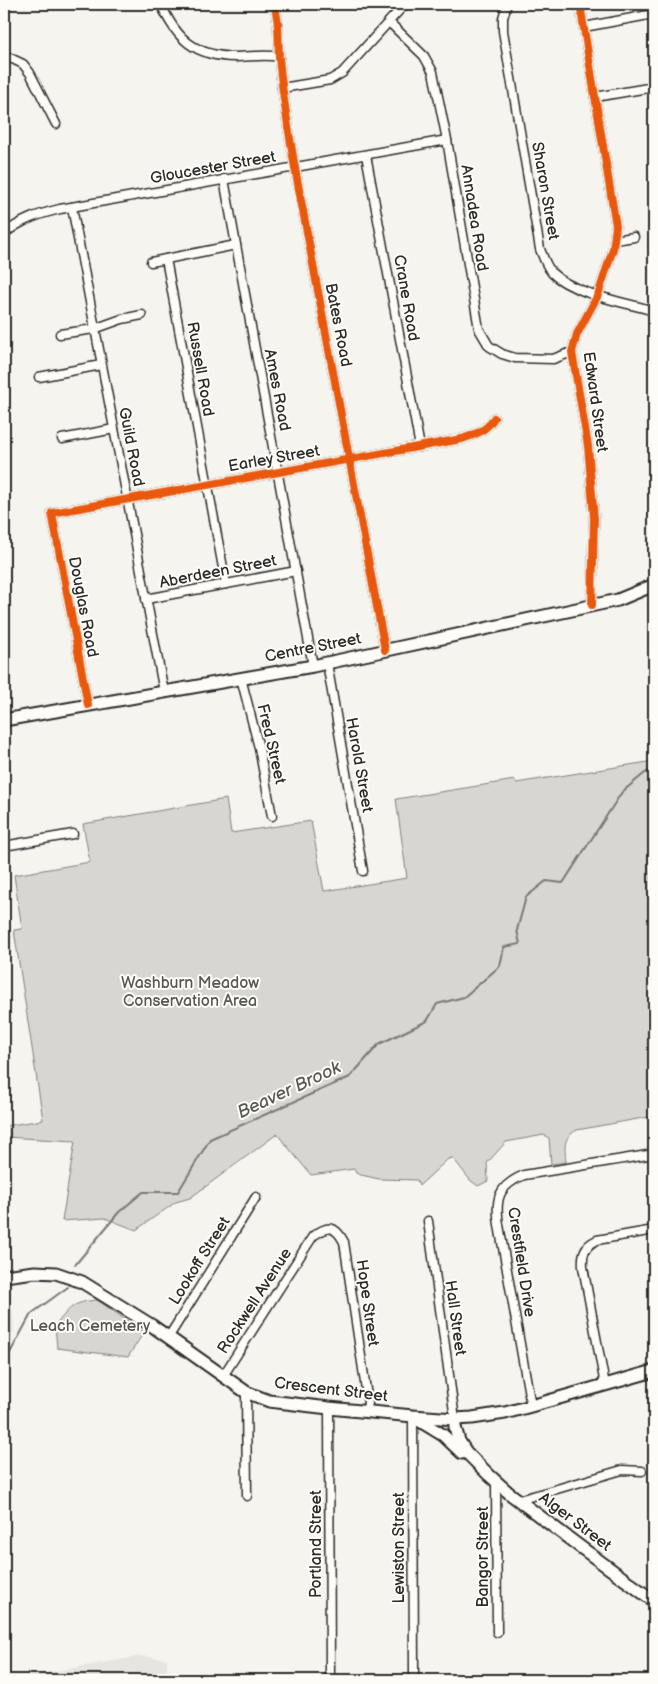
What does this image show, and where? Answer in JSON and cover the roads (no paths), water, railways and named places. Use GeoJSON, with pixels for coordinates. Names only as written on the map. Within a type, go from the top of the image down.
{"type":"FeatureCollection","features":[{"type":"Feature","properties":{"kind":"main road","name":"Centre Street"},"geometry":{"type":"LineString","coordinates":[[4,720],[313,666],[618,600],[654,586]]}},
{"type":"Feature","properties":{"kind":"main road","name":"Crescent Street"},"geometry":{"type":"LineString","coordinates":[[4,1276],[35,1272],[56,1273],[82,1282],[108,1297],[246,1392],[269,1401],[366,1412],[455,1419],[486,1416],[531,1406],[654,1371]]}},
{"type":"Feature","properties":{"kind":"main road"},"geometry":{"type":"LineString","coordinates":[[413,1416],[443,1434],[468,1460],[479,1465]]}},
{"type":"Feature","properties":{"kind":"main road","name":"Alger Street"},"geometry":{"type":"LineString","coordinates":[[455,1419],[459,1441],[466,1452],[496,1481],[654,1601]]}},
{"type":"Feature","properties":{"kind":"street"},"geometry":{"type":"LineString","coordinates":[[160,4],[177,34],[186,42],[202,51],[218,56],[279,57]]}},
{"type":"Feature","properties":{"kind":"street","name":"Bates Road"},"geometry":{"type":"LineString","coordinates":[[274,4],[278,17],[282,88],[295,168],[385,650]]}},
{"type":"Feature","properties":{"kind":"street"},"geometry":{"type":"LineString","coordinates":[[282,88],[330,80],[342,73],[404,4]]}},
{"type":"Feature","properties":{"kind":"street","name":"Sharon Street"},"geometry":{"type":"LineString","coordinates":[[507,4],[503,18],[503,31],[540,248],[545,262],[551,272],[566,284],[654,311]]}},
{"type":"Feature","properties":{"kind":"street","name":"Edward Street"},"geometry":{"type":"LineString","coordinates":[[580,4],[614,213],[616,240],[598,295],[577,334],[572,352],[588,446],[594,518],[592,605]]}},
{"type":"Feature","properties":{"kind":"street"},"geometry":{"type":"LineString","coordinates":[[584,27],[654,14]]}},
{"type":"Feature","properties":{"kind":"street","name":"Annadea Road"},"geometry":{"type":"LineString","coordinates":[[389,22],[424,56],[433,72],[447,140],[479,329],[489,346],[502,354],[515,358],[553,359],[572,352]]}},
{"type":"Feature","properties":{"kind":"street"},"geometry":{"type":"LineString","coordinates":[[4,55],[23,64],[30,73],[56,124]]}},
{"type":"Feature","properties":{"kind":"street"},"geometry":{"type":"LineString","coordinates":[[594,98],[654,88]]}},
{"type":"Feature","properties":{"kind":"street","name":"Gloucester Street"},"geometry":{"type":"LineString","coordinates":[[4,234],[31,217],[72,207],[447,140]]}},
{"type":"Feature","properties":{"kind":"street","name":"Crane Road"},"geometry":{"type":"LineString","coordinates":[[366,155],[420,447]]}},
{"type":"Feature","properties":{"kind":"street","name":"Ames Road"},"geometry":{"type":"LineString","coordinates":[[224,179],[313,666]]}},
{"type":"Feature","properties":{"kind":"street","name":"Guild Road"},"geometry":{"type":"LineString","coordinates":[[72,207],[164,692]]}},
{"type":"Feature","properties":{"kind":"street"},"geometry":{"type":"LineString","coordinates":[[616,240],[634,237]]}},
{"type":"Feature","properties":{"kind":"street"},"geometry":{"type":"LineString","coordinates":[[151,262],[236,245]]}},
{"type":"Feature","properties":{"kind":"street","name":"Russell Road"},"geometry":{"type":"LineString","coordinates":[[166,259],[206,484],[226,584]]}},
{"type":"Feature","properties":{"kind":"street"},"geometry":{"type":"LineString","coordinates":[[60,334],[94,329],[122,319],[142,315]]}},
{"type":"Feature","properties":{"kind":"street"},"geometry":{"type":"LineString","coordinates":[[40,377],[101,365]]}},
{"type":"Feature","properties":{"kind":"street","name":"Earley Street"},"geometry":{"type":"LineString","coordinates":[[52,513],[462,439],[481,433],[494,418]]}},
{"type":"Feature","properties":{"kind":"street"},"geometry":{"type":"LineString","coordinates":[[62,439],[114,429]]}},
{"type":"Feature","properties":{"kind":"street","name":"Douglas Road"},"geometry":{"type":"LineString","coordinates":[[52,513],[88,705]]}},
{"type":"Feature","properties":{"kind":"street","name":"Aberdeen Street"},"geometry":{"type":"LineString","coordinates":[[146,600],[296,571]]}},
{"type":"Feature","properties":{"kind":"street","name":"Harold Street"},"geometry":{"type":"LineString","coordinates":[[327,663],[363,871]]}},
{"type":"Feature","properties":{"kind":"street","name":"Fred Street"},"geometry":{"type":"LineString","coordinates":[[241,678],[261,756],[272,816]]}},
{"type":"Feature","properties":{"kind":"street"},"geometry":{"type":"LineString","coordinates":[[4,846],[73,834]]}},
{"type":"Feature","properties":{"kind":"street","name":"Crestfield Drive"},"geometry":{"type":"LineString","coordinates":[[531,1406],[499,1225],[497,1203],[499,1195],[509,1183],[524,1175],[654,1154]]}},
{"type":"Feature","properties":{"kind":"street","name":"Lookoff Street"},"geometry":{"type":"LineString","coordinates":[[168,1338],[256,1197]]}},
{"type":"Feature","properties":{"kind":"street","name":"Hall Street"},"geometry":{"type":"LineString","coordinates":[[428,1221],[455,1419]]}},
{"type":"Feature","properties":{"kind":"street","name":"Hope Street"},"geometry":{"type":"LineString","coordinates":[[310,1240],[323,1228],[332,1228],[338,1232],[344,1242],[368,1404],[366,1412]]}},
{"type":"Feature","properties":{"kind":"street"},"geometry":{"type":"LineString","coordinates":[[605,1385],[583,1267],[583,1254],[590,1243],[597,1240],[654,1230]]}},
{"type":"Feature","properties":{"kind":"street","name":"Rockwell Avenue"},"geometry":{"type":"LineString","coordinates":[[223,1376],[310,1240]]}},
{"type":"Feature","properties":{"kind":"street"},"geometry":{"type":"LineString","coordinates":[[4,1312],[4,1320]]}},
{"type":"Feature","properties":{"kind":"street"},"geometry":{"type":"LineString","coordinates":[[246,1392],[247,1496]]}},
{"type":"Feature","properties":{"kind":"street","name":"Portland Street"},"geometry":{"type":"LineString","coordinates":[[329,1408],[330,1680]]}},
{"type":"Feature","properties":{"kind":"street","name":"Lewiston Street"},"geometry":{"type":"LineString","coordinates":[[413,1416],[414,1680]]}},
{"type":"Feature","properties":{"kind":"street"},"geometry":{"type":"LineString","coordinates":[[519,1500],[622,1470],[642,1471]]}},
{"type":"Feature","properties":{"kind":"street","name":"Bangor Street"},"geometry":{"type":"LineString","coordinates":[[496,1481],[496,1632]]}},
{"type":"Feature","properties":{"kind":"waterway","name":"Beaver Brook"},"geometry":{"type":"LineString","coordinates":[[75,1265],[119,1212],[143,1192],[178,1192],[210,1139],[350,1077],[379,1044],[427,1021],[437,1004],[464,997],[500,966],[504,947],[520,944],[517,930],[526,897],[546,881],[563,883],[622,792],[645,773],[654,769]]}},
{"type":"Feature","properties":{"kind":"waterway","name":"Beaver Brook"},"geometry":{"type":"LineString","coordinates":[[4,1364],[31,1314],[68,1287]]}},
{"type":"Feature","properties":{"kind":"park label","name":"Washburn Meadow Conservation Area"},"geometry":{"type":"Point","coordinates":[190,992]}},
{"type":"Feature","properties":{"kind":"park label","name":"Leach Cemetery"},"geometry":{"type":"Point","coordinates":[90,1326]}}]}
